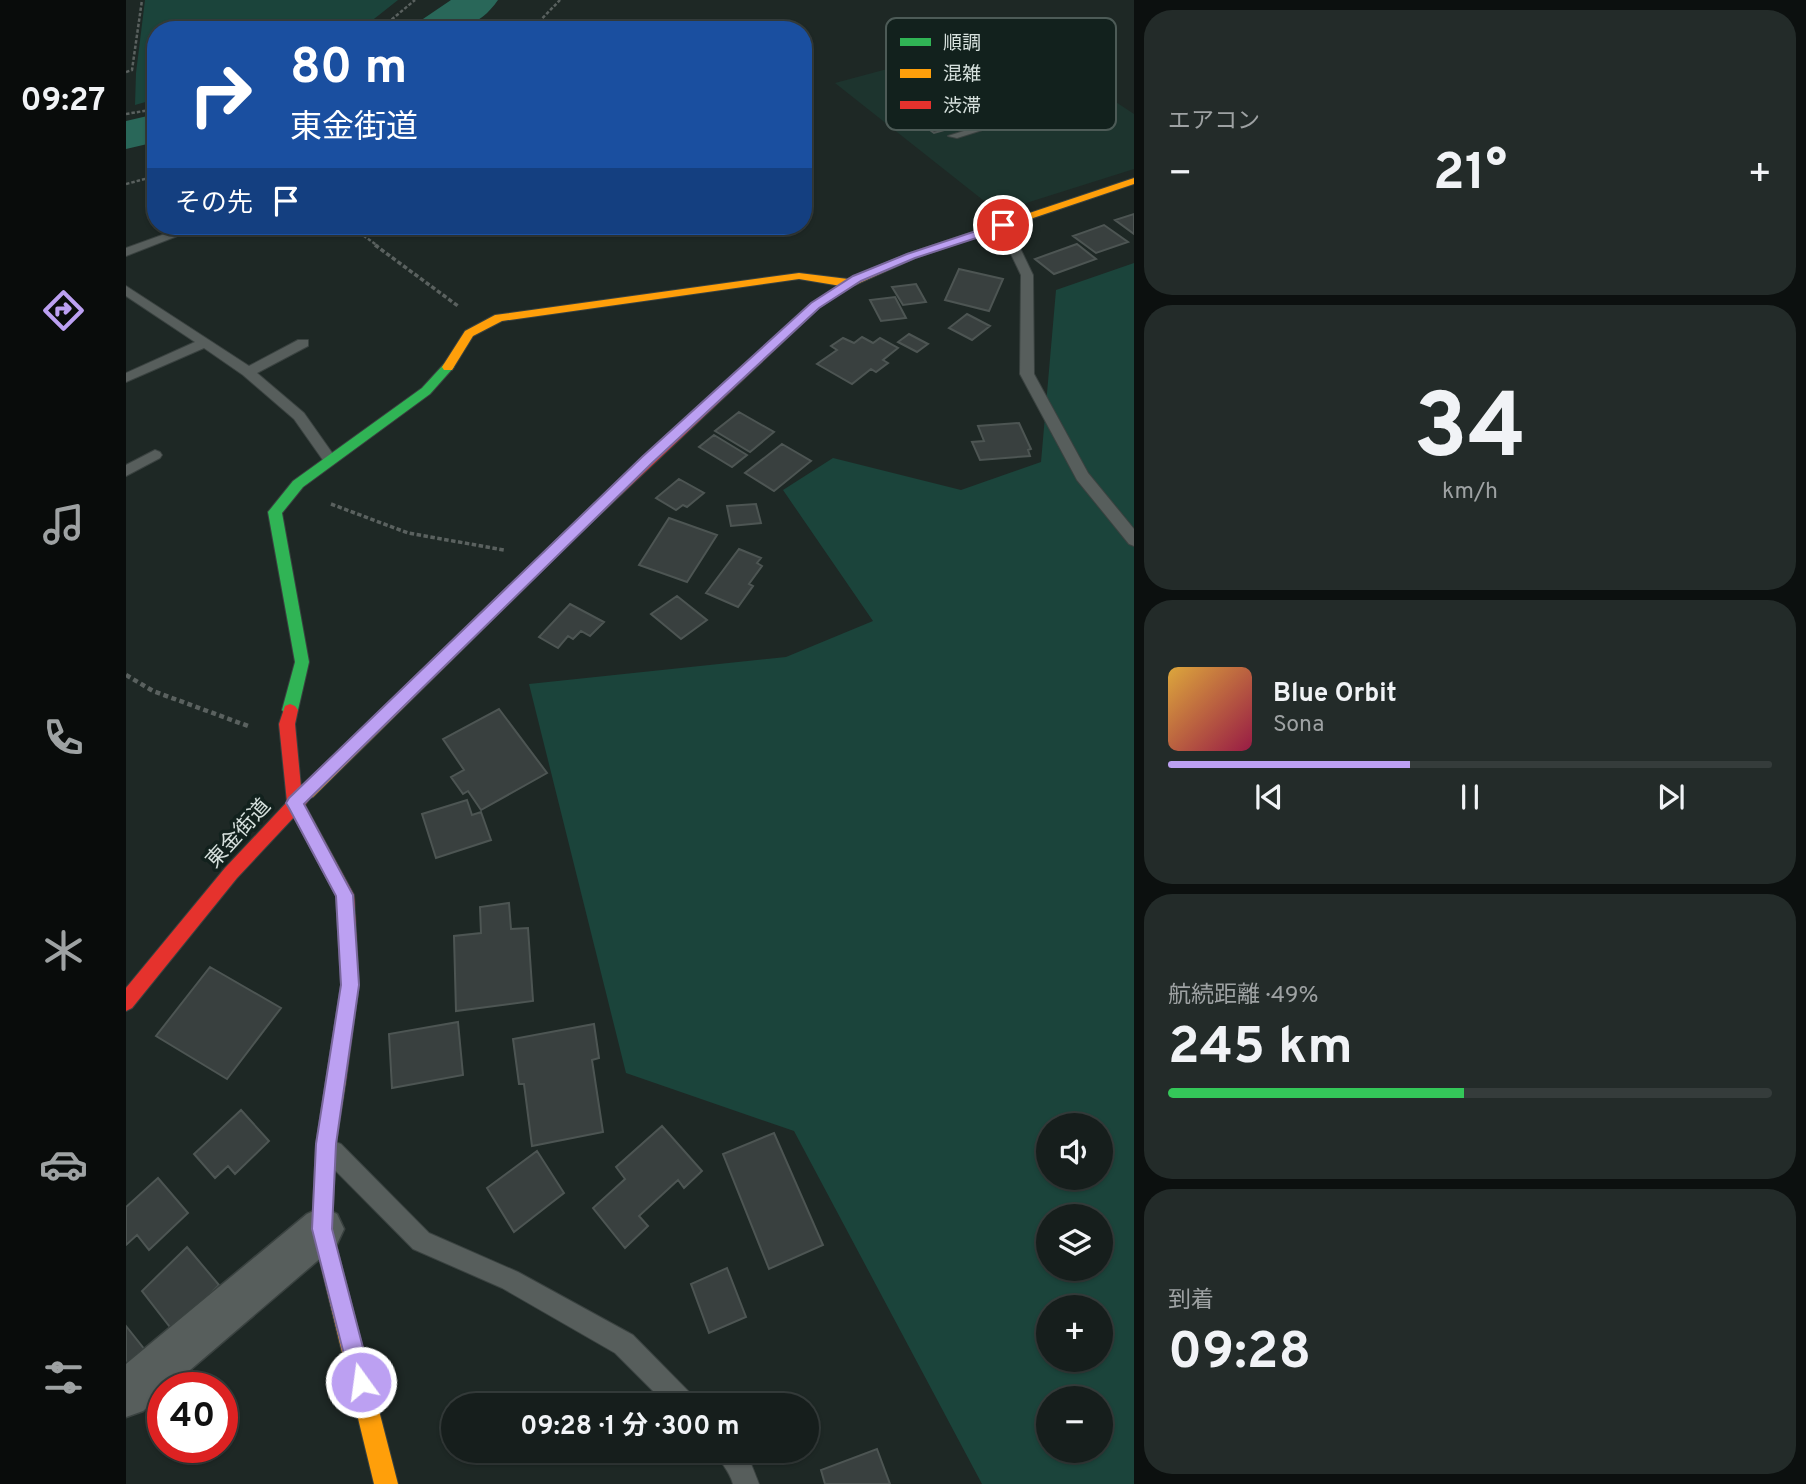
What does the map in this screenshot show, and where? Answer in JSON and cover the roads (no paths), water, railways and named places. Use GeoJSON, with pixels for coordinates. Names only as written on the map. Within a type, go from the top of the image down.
{"type":"FeatureCollection","features":[{"type":"Feature","properties":{"kind":"main road","name":"東金街道"},"geometry":{"type":"LineString","coordinates":[[126,1002],[231,873],[295,803],[647,460],[815,306],[851,283],[911,256],[1134,181]]}},
{"type":"Feature","properties":{"kind":"main road"},"geometry":{"type":"LineString","coordinates":[[386,1484],[322,1229],[326,1144],[350,985],[345,895],[295,803],[287,724],[302,663],[275,512],[294,488],[426,391],[447,368],[468,334],[499,318],[799,276],[851,283]]}},
{"type":"Feature","properties":{"kind":"street"},"geometry":{"type":"LineString","coordinates":[[126,1394],[322,1229]]}},
{"type":"Feature","properties":{"kind":"lane"},"geometry":{"type":"LineString","coordinates":[[953,136],[973,130]]}},
{"type":"Feature","properties":{"kind":"lane"},"geometry":{"type":"LineString","coordinates":[[1003,225],[1027,275],[1027,373],[1082,476],[1134,540]]}},
{"type":"Feature","properties":{"kind":"lane"},"geometry":{"type":"LineString","coordinates":[[126,252],[172,235]]}},
{"type":"Feature","properties":{"kind":"lane"},"geometry":{"type":"LineString","coordinates":[[130,297],[248,372],[299,416],[330,460]]}},
{"type":"Feature","properties":{"kind":"lane"},"geometry":{"type":"LineString","coordinates":[[126,378],[204,343]]}},
{"type":"Feature","properties":{"kind":"lane"},"geometry":{"type":"LineString","coordinates":[[248,372],[303,343]]}},
{"type":"Feature","properties":{"kind":"lane"},"geometry":{"type":"LineString","coordinates":[[126,471],[155,455]]}},
{"type":"Feature","properties":{"kind":"lane"},"geometry":{"type":"LineString","coordinates":[[326,1144],[421,1241],[510,1280],[624,1344],[672,1393]]}},
{"type":"Feature","properties":{"kind":"lane"},"geometry":{"type":"LineString","coordinates":[[740,1463],[746,1484]]}},
{"type":"Feature","properties":{"kind":"waterway"},"geometry":{"type":"LineString","coordinates":[[447,21],[478,0]]}},
{"type":"Feature","properties":{"kind":"waterway"},"geometry":{"type":"LineString","coordinates":[[126,135],[147,130]]}}]}
